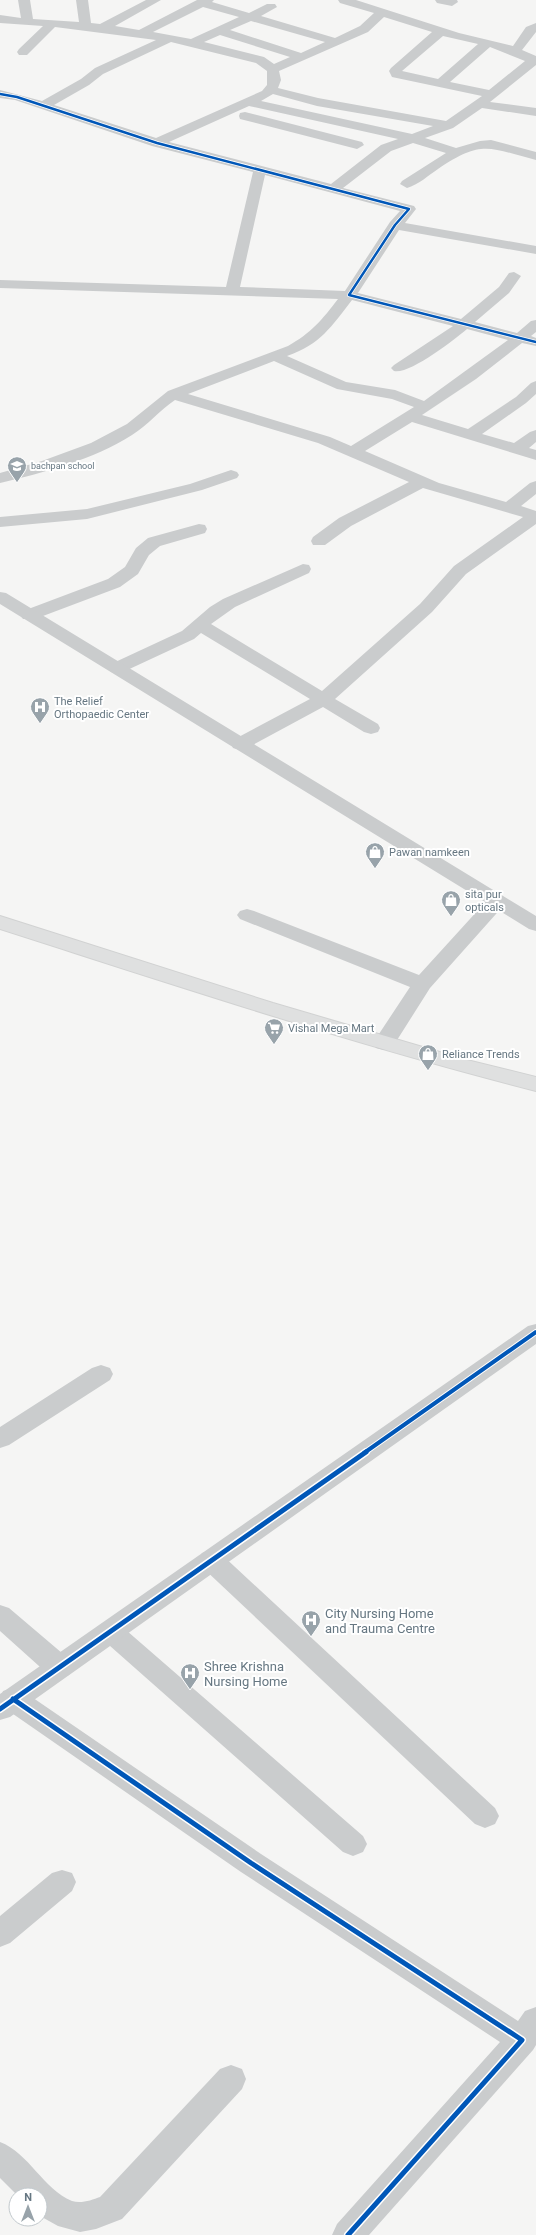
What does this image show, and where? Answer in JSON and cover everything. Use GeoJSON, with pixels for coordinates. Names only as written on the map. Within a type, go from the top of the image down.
{"type":"FeatureCollection","features":[{"type":"Feature","properties":{"kind":"highway"},"geometry":{"type":"LineString","coordinates":[[0,922],[266,1008],[384,1043],[536,1084]]}},
{"type":"Feature","properties":{"kind":"street"},"geometry":{"type":"LineString","coordinates":[[24,0],[28,23]]}},
{"type":"Feature","properties":{"kind":"street"},"geometry":{"type":"LineString","coordinates":[[82,0],[85,26]]}},
{"type":"Feature","properties":{"kind":"street"},"geometry":{"type":"LineString","coordinates":[[102,28],[155,0]]}},
{"type":"Feature","properties":{"kind":"street"},"geometry":{"type":"LineString","coordinates":[[333,189],[386,148],[448,126],[480,104],[535,61],[503,46],[441,32],[344,0]]}},
{"type":"Feature","properties":{"kind":"street"},"geometry":{"type":"LineString","coordinates":[[140,34],[205,1],[249,17],[338,42]]}},
{"type":"Feature","properties":{"kind":"street"},"geometry":{"type":"LineString","coordinates":[[193,43],[271,7]]}},
{"type":"Feature","properties":{"kind":"street"},"geometry":{"type":"LineString","coordinates":[[273,69],[338,42],[364,29],[382,12]]}},
{"type":"Feature","properties":{"kind":"street"},"geometry":{"type":"LineString","coordinates":[[0,19],[28,23],[102,28],[193,43],[260,60],[269,64],[273,69],[274,76],[271,90]]}},
{"type":"Feature","properties":{"kind":"street"},"geometry":{"type":"LineString","coordinates":[[23,52],[51,25]]}},
{"type":"Feature","properties":{"kind":"street"},"geometry":{"type":"LineString","coordinates":[[516,51],[530,30],[536,27]]}},
{"type":"Feature","properties":{"kind":"street"},"geometry":{"type":"LineString","coordinates":[[220,31],[302,57]]}},
{"type":"Feature","properties":{"kind":"street"},"geometry":{"type":"LineString","coordinates":[[441,32],[394,73],[399,76],[492,94]]}},
{"type":"Feature","properties":{"kind":"street"},"geometry":{"type":"LineString","coordinates":[[43,106],[85,82],[99,70],[168,39]]}},
{"type":"Feature","properties":{"kind":"street"},"geometry":{"type":"LineString","coordinates":[[440,84],[487,43]]}},
{"type":"Feature","properties":{"kind":"street"},"geometry":{"type":"LineString","coordinates":[[157,143],[271,90],[317,102],[448,126]]}},
{"type":"Feature","properties":{"kind":"street"},"geometry":{"type":"LineString","coordinates":[[0,94],[17,97],[157,143],[409,209],[395,225],[349,296],[314,337],[293,349],[173,394],[166,398],[143,421],[111,440],[80,452],[0,478]]}},
{"type":"Feature","properties":{"kind":"street"},"geometry":{"type":"LineString","coordinates":[[247,102],[412,138],[458,153]]}},
{"type":"Feature","properties":{"kind":"street"},"geometry":{"type":"LineString","coordinates":[[480,104],[536,112]]}},
{"type":"Feature","properties":{"kind":"street"},"geometry":{"type":"LineString","coordinates":[[227,111],[357,145]]}},
{"type":"Feature","properties":{"kind":"street"},"geometry":{"type":"LineString","coordinates":[[407,184],[458,153],[477,146],[491,144],[536,156]]}},
{"type":"Feature","properties":{"kind":"street"},"geometry":{"type":"LineString","coordinates":[[240,292],[233,287],[260,170]]}},
{"type":"Feature","properties":{"kind":"street"},"geometry":{"type":"LineString","coordinates":[[395,225],[536,250]]}},
{"type":"Feature","properties":{"kind":"street"},"geometry":{"type":"LineString","coordinates":[[399,368],[448,337],[504,290],[514,276]]}},
{"type":"Feature","properties":{"kind":"street"},"geometry":{"type":"LineString","coordinates":[[0,284],[349,296],[536,342]]}},
{"type":"Feature","properties":{"kind":"street"},"geometry":{"type":"LineString","coordinates":[[354,451],[427,407],[520,338],[536,324]]}},
{"type":"Feature","properties":{"kind":"street"},"geometry":{"type":"LineString","coordinates":[[274,356],[342,386],[395,395],[427,407]]}},
{"type":"Feature","properties":{"kind":"street"},"geometry":{"type":"LineString","coordinates":[[470,435],[521,400],[536,386]]}},
{"type":"Feature","properties":{"kind":"street"},"geometry":{"type":"LineString","coordinates":[[173,394],[258,419],[354,451],[421,482],[536,516]]}},
{"type":"Feature","properties":{"kind":"street"},"geometry":{"type":"LineString","coordinates":[[410,417],[536,455]]}},
{"type":"Feature","properties":{"kind":"street"},"geometry":{"type":"LineString","coordinates":[[517,450],[536,435]]}},
{"type":"Feature","properties":{"kind":"street"},"geometry":{"type":"LineString","coordinates":[[0,522],[87,514],[196,487],[231,475]]}},
{"type":"Feature","properties":{"kind":"street"},"geometry":{"type":"LineString","coordinates":[[319,541],[345,522],[421,482]]}},
{"type":"Feature","properties":{"kind":"street"},"geometry":{"type":"LineString","coordinates":[[509,508],[536,486]]}},
{"type":"Feature","properties":{"kind":"street"},"geometry":{"type":"LineString","coordinates":[[240,744],[324,699],[426,608],[460,570],[536,516]]}},
{"type":"Feature","properties":{"kind":"street"},"geometry":{"type":"LineString","coordinates":[[29,615],[114,583],[132,570],[142,552],[154,542],[199,529]]}},
{"type":"Feature","properties":{"kind":"street"},"geometry":{"type":"LineString","coordinates":[[117,668],[188,635],[216,611],[229,603],[303,569]]}},
{"type":"Feature","properties":{"kind":"street"},"geometry":{"type":"LineString","coordinates":[[0,597],[536,925]]}},
{"type":"Feature","properties":{"kind":"street"},"geometry":{"type":"LineString","coordinates":[[200,625],[371,728]]}},
{"type":"Feature","properties":{"kind":"street"},"geometry":{"type":"LineString","coordinates":[[384,1043],[422,984],[452,953],[497,901]]}},
{"type":"Feature","properties":{"kind":"street"},"geometry":{"type":"LineString","coordinates":[[247,916],[422,984]]}},
{"type":"Feature","properties":{"kind":"street"},"geometry":{"type":"LineString","coordinates":[[348,2235],[531,2033],[251,1862],[7,1704],[536,1332]]}},
{"type":"Feature","properties":{"kind":"street"},"geometry":{"type":"LineString","coordinates":[[3,1433],[101,1374]]}},
{"type":"Feature","properties":{"kind":"street"},"geometry":{"type":"LineString","coordinates":[[211,1560],[485,1816]]}},
{"type":"Feature","properties":{"kind":"street"},"geometry":{"type":"LineString","coordinates":[[0,1615],[59,1667]]}},
{"type":"Feature","properties":{"kind":"street"},"geometry":{"type":"LineString","coordinates":[[110,1631],[353,1844]]}},
{"type":"Feature","properties":{"kind":"street"},"geometry":{"type":"LineString","coordinates":[[0,1934],[62,1882]]}},
{"type":"Feature","properties":{"kind":"street"},"geometry":{"type":"LineString","coordinates":[[0,2156],[52,2206],[70,2216],[89,2216],[111,2208],[231,2079]]}},
{"type":"Feature","properties":{"kind":"cycle path"},"geometry":{"type":"LineString","coordinates":[[0,94],[17,97],[157,143],[409,209],[395,225],[349,295],[536,342]]}},
{"type":"Feature","properties":{"kind":"cycle path"},"geometry":{"type":"LineString","coordinates":[[0,1709],[536,1332]]}},
{"type":"Feature","properties":{"kind":"cycle path"},"geometry":{"type":"LineString","coordinates":[[13,1699],[251,1863],[522,2040],[348,2235]]}},
{"type":"Feature","properties":{"kind":"place","name":"bachpan school"},"geometry":{"type":"Point","coordinates":[17,483]}},
{"type":"Feature","properties":{"kind":"place","name":"The Relief Orthopaedic Center"},"geometry":{"type":"Point","coordinates":[40,724]}},
{"type":"Feature","properties":{"kind":"place","name":"Pawan namkeen"},"geometry":{"type":"Point","coordinates":[375,869]}},
{"type":"Feature","properties":{"kind":"place","name":"sita pur opticals"},"geometry":{"type":"Point","coordinates":[451,917]}},
{"type":"Feature","properties":{"kind":"place","name":"Vishal Mega Mart"},"geometry":{"type":"Point","coordinates":[274,1045]}},
{"type":"Feature","properties":{"kind":"place","name":"Reliance Trends"},"geometry":{"type":"Point","coordinates":[428,1071]}},
{"type":"Feature","properties":{"kind":"place","name":"City Nursing Home and Trauma Centre"},"geometry":{"type":"Point","coordinates":[311,1637]}},
{"type":"Feature","properties":{"kind":"place","name":"Shree Krishna Nursing Home"},"geometry":{"type":"Point","coordinates":[190,1690]}}]}
